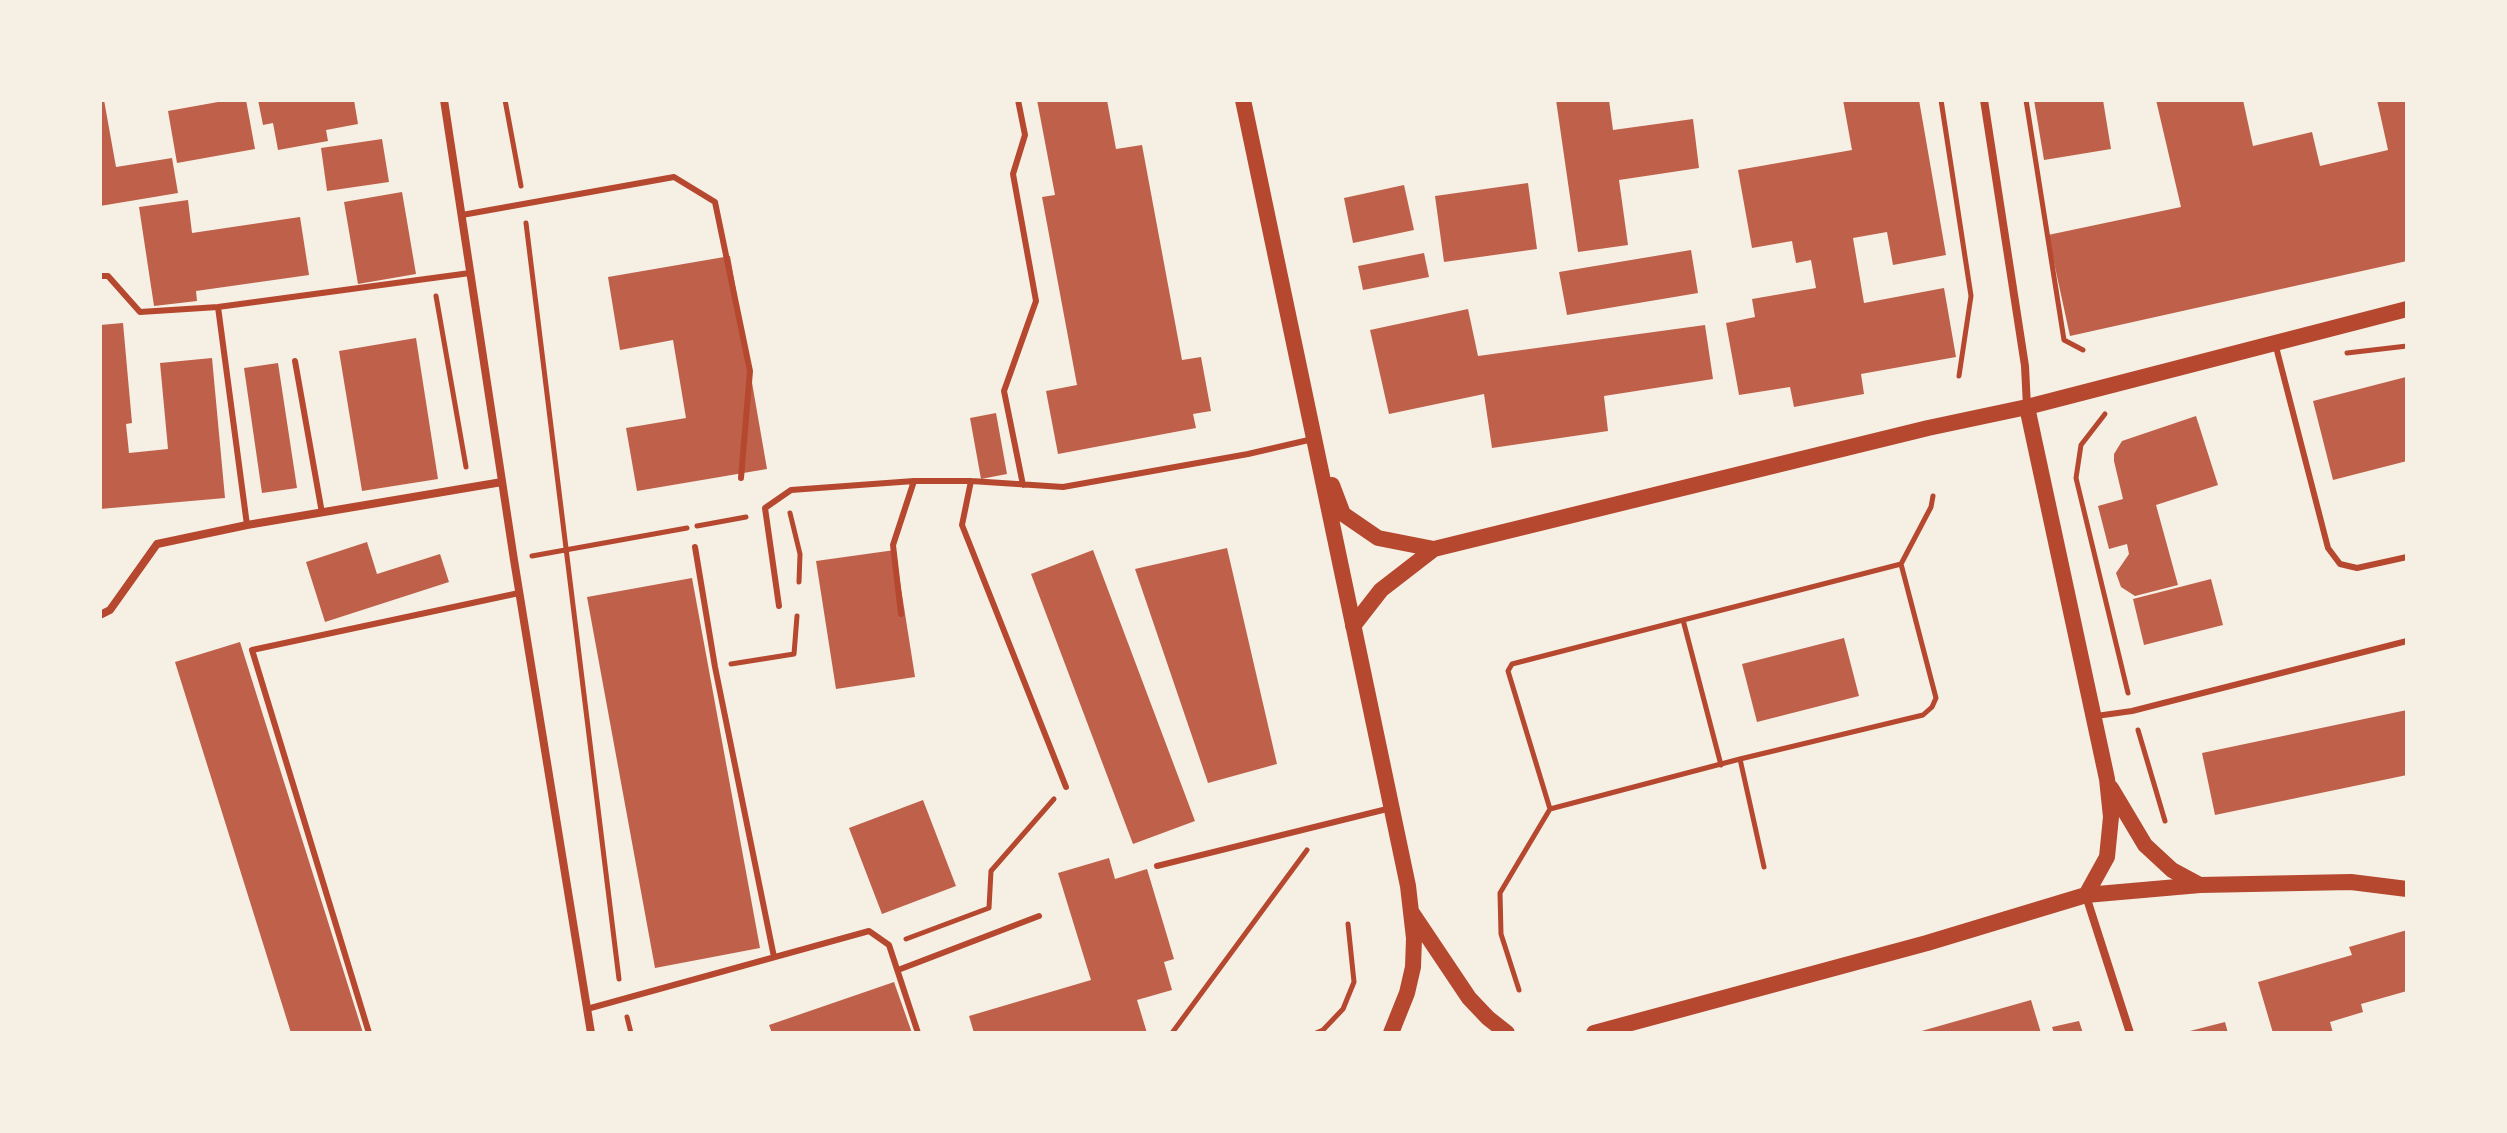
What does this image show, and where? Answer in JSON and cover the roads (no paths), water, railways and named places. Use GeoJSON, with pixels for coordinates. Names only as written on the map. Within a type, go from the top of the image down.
{"type":"FeatureCollection","features":[{"type":"Feature","properties":{"kind":"main road"},"geometry":{"type":"LineString","coordinates":[[1243,100],[1408,886],[1414,938],[1413,967],[1407,993],[1391,1033]]}},
{"type":"Feature","properties":{"kind":"main road"},"geometry":{"type":"LineString","coordinates":[[1353,626],[1381,590],[1434,549],[1928,428],[2027,407],[2407,309]]}},
{"type":"Feature","properties":{"kind":"main road"},"geometry":{"type":"LineString","coordinates":[[2027,407],[2107,779],[2111,817],[2107,857],[2086,895]]}},
{"type":"Feature","properties":{"kind":"main road"},"geometry":{"type":"LineString","coordinates":[[1313,439],[1343,514],[1378,538],[1434,549]]}},
{"type":"Feature","properties":{"kind":"main road"},"geometry":{"type":"LineString","coordinates":[[2107,779],[2145,845],[2172,870],[2200,885]]}},
{"type":"Feature","properties":{"kind":"main road"},"geometry":{"type":"LineString","coordinates":[[1594,1033],[1927,943],[2086,895],[2200,885],[2351,882],[2407,889]]}},
{"type":"Feature","properties":{"kind":"main road"},"geometry":{"type":"LineString","coordinates":[[1411,911],[1469,998],[1507,1033]]}},
{"type":"Feature","properties":{"kind":"street"},"geometry":{"type":"LineString","coordinates":[[444,100],[519,593],[591,1033]]}},
{"type":"Feature","properties":{"kind":"street"},"geometry":{"type":"LineString","coordinates":[[1984,100],[2025,366],[2027,407]]}},
{"type":"Feature","properties":{"kind":"street"},"geometry":{"type":"LineString","coordinates":[[100,615],[110,610],[157,544],[247,525],[502,482]]}},
{"type":"Feature","properties":{"kind":"street"},"geometry":{"type":"LineString","coordinates":[[2086,895],[2130,1033]]}},
{"type":"Feature","properties":{"kind":"lane"},"geometry":{"type":"LineString","coordinates":[[1018,100],[1025,135],[1013,174],[1036,301],[1004,391],[1023,485]]}},
{"type":"Feature","properties":{"kind":"lane"},"geometry":{"type":"LineString","coordinates":[[462,215],[674,177],[715,202],[750,371],[741,478]]}},
{"type":"Feature","properties":{"kind":"lane"},"geometry":{"type":"LineString","coordinates":[[100,276],[108,276],[140,312],[218,307],[470,273]]}},
{"type":"Feature","properties":{"kind":"lane"},"geometry":{"type":"LineString","coordinates":[[218,307],[247,525]]}},
{"type":"Feature","properties":{"kind":"lane"},"geometry":{"type":"LineString","coordinates":[[2274,341],[2328,548],[2340,564],[2357,568],[2407,557]]}},
{"type":"Feature","properties":{"kind":"lane"},"geometry":{"type":"LineString","coordinates":[[295,361],[322,513]]}},
{"type":"Feature","properties":{"kind":"lane"},"geometry":{"type":"LineString","coordinates":[[779,606],[765,508],[791,490],[914,481],[1063,487],[1248,454],[1313,439]]}},
{"type":"Feature","properties":{"kind":"lane"},"geometry":{"type":"LineString","coordinates":[[901,614],[893,545],[914,481]]}},
{"type":"Feature","properties":{"kind":"lane"},"geometry":{"type":"LineString","coordinates":[[971,481],[962,525],[1066,787]]}},
{"type":"Feature","properties":{"kind":"lane"},"geometry":{"type":"LineString","coordinates":[[695,547],[715,667],[774,957]]}},
{"type":"Feature","properties":{"kind":"lane"},"geometry":{"type":"LineString","coordinates":[[369,1033],[252,650],[519,593]]}},
{"type":"Feature","properties":{"kind":"lane"},"geometry":{"type":"LineString","coordinates":[[2093,716],[2132,711],[2407,641]]}},
{"type":"Feature","properties":{"kind":"lane"},"geometry":{"type":"LineString","coordinates":[[1157,866],[1391,808]]}},
{"type":"Feature","properties":{"kind":"lane"},"geometry":{"type":"LineString","coordinates":[[898,970],[1039,916]]}},
{"type":"Feature","properties":{"kind":"lane"},"geometry":{"type":"LineString","coordinates":[[587,1009],[869,931],[889,945],[918,1033]]}}]}
